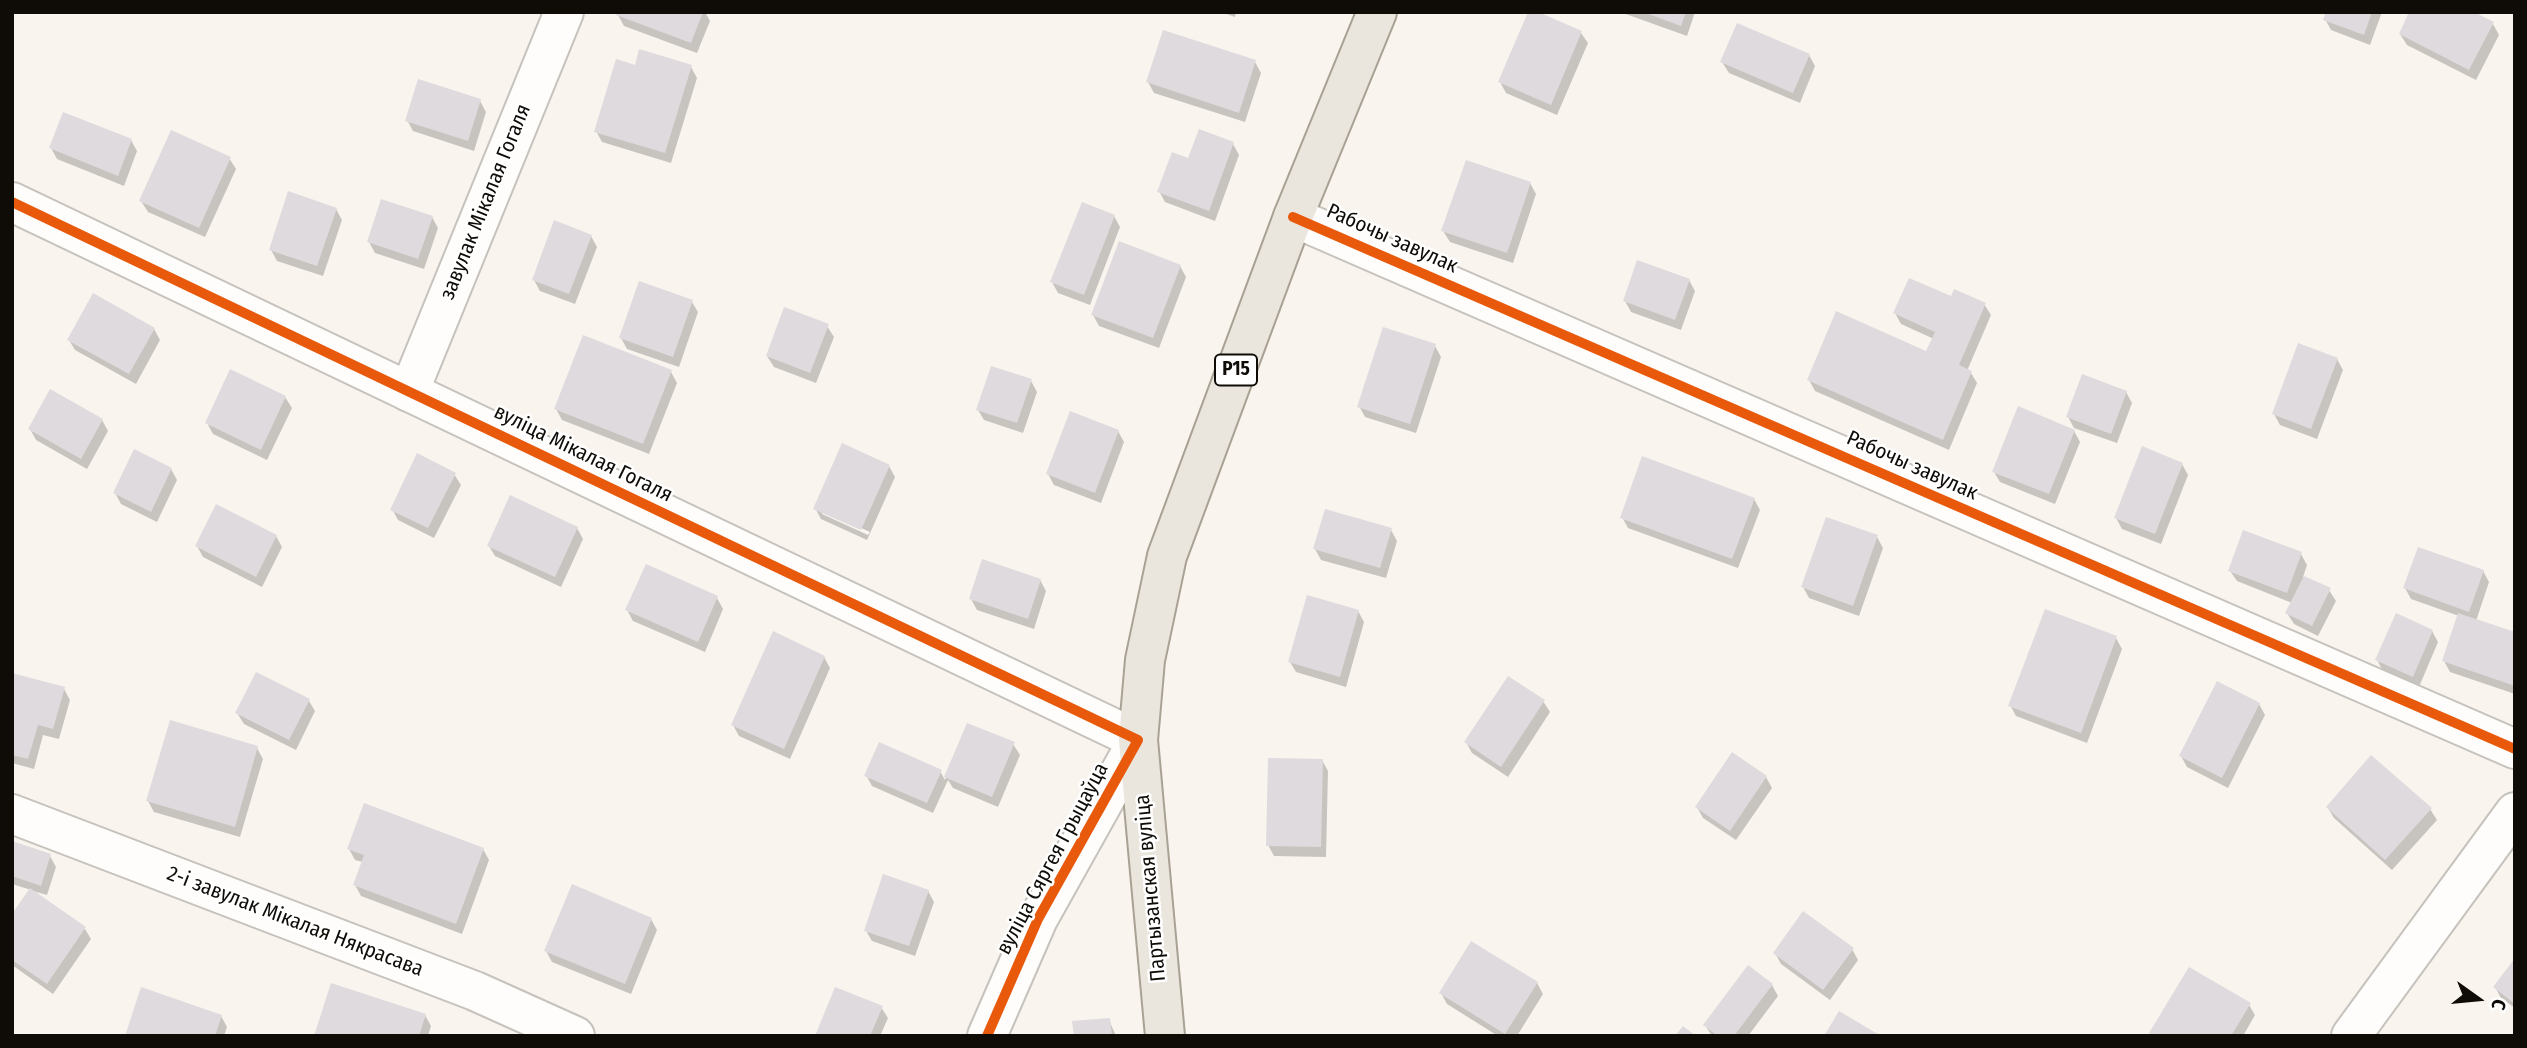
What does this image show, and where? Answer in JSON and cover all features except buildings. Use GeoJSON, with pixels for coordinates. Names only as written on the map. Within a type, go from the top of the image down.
{"type":"FeatureCollection","features":[{"type":"Feature","properties":{"kind":"main road","name":"вуліца Сяргея Грыцаўца"},"geometry":{"type":"LineString","coordinates":[[1138,740],[1145,660],[1167,556],[1293,217],[1377,12]]}},
{"type":"Feature","properties":{"kind":"main road","name":"Партызанская вуліца"},"geometry":{"type":"LineString","coordinates":[[1138,740],[1165,1036]]}},
{"type":"Feature","properties":{"kind":"street","name":"завулак Мікалая Гогаля"},"geometry":{"type":"LineString","coordinates":[[409,392],[564,12]]}},
{"type":"Feature","properties":{"kind":"street","name":"вуліца Мікалая Гогаля"},"geometry":{"type":"LineString","coordinates":[[12,202],[1138,740]]}},
{"type":"Feature","properties":{"kind":"street","name":"Рабочы завулак"},"geometry":{"type":"LineString","coordinates":[[1293,217],[2515,749]]}},
{"type":"Feature","properties":{"kind":"street","name":"вуліца Сяргея Грыцаўца"},"geometry":{"type":"LineString","coordinates":[[987,1036],[1038,919],[1138,740]]}},
{"type":"Feature","properties":{"kind":"street"},"geometry":{"type":"LineString","coordinates":[[2351,1036],[2515,812]]}},
{"type":"Feature","properties":{"kind":"street","name":"2-і завулак Мікалая Някрасава"},"geometry":{"type":"LineString","coordinates":[[12,814],[475,991],[575,1036]]}},
{"type":"Feature","properties":{"kind":"cycle path"},"geometry":{"type":"LineString","coordinates":[[12,202],[1138,740],[1038,919],[987,1036]]}},
{"type":"Feature","properties":{"kind":"cycle path"},"geometry":{"type":"LineString","coordinates":[[1293,217],[2515,749]]}}]}
